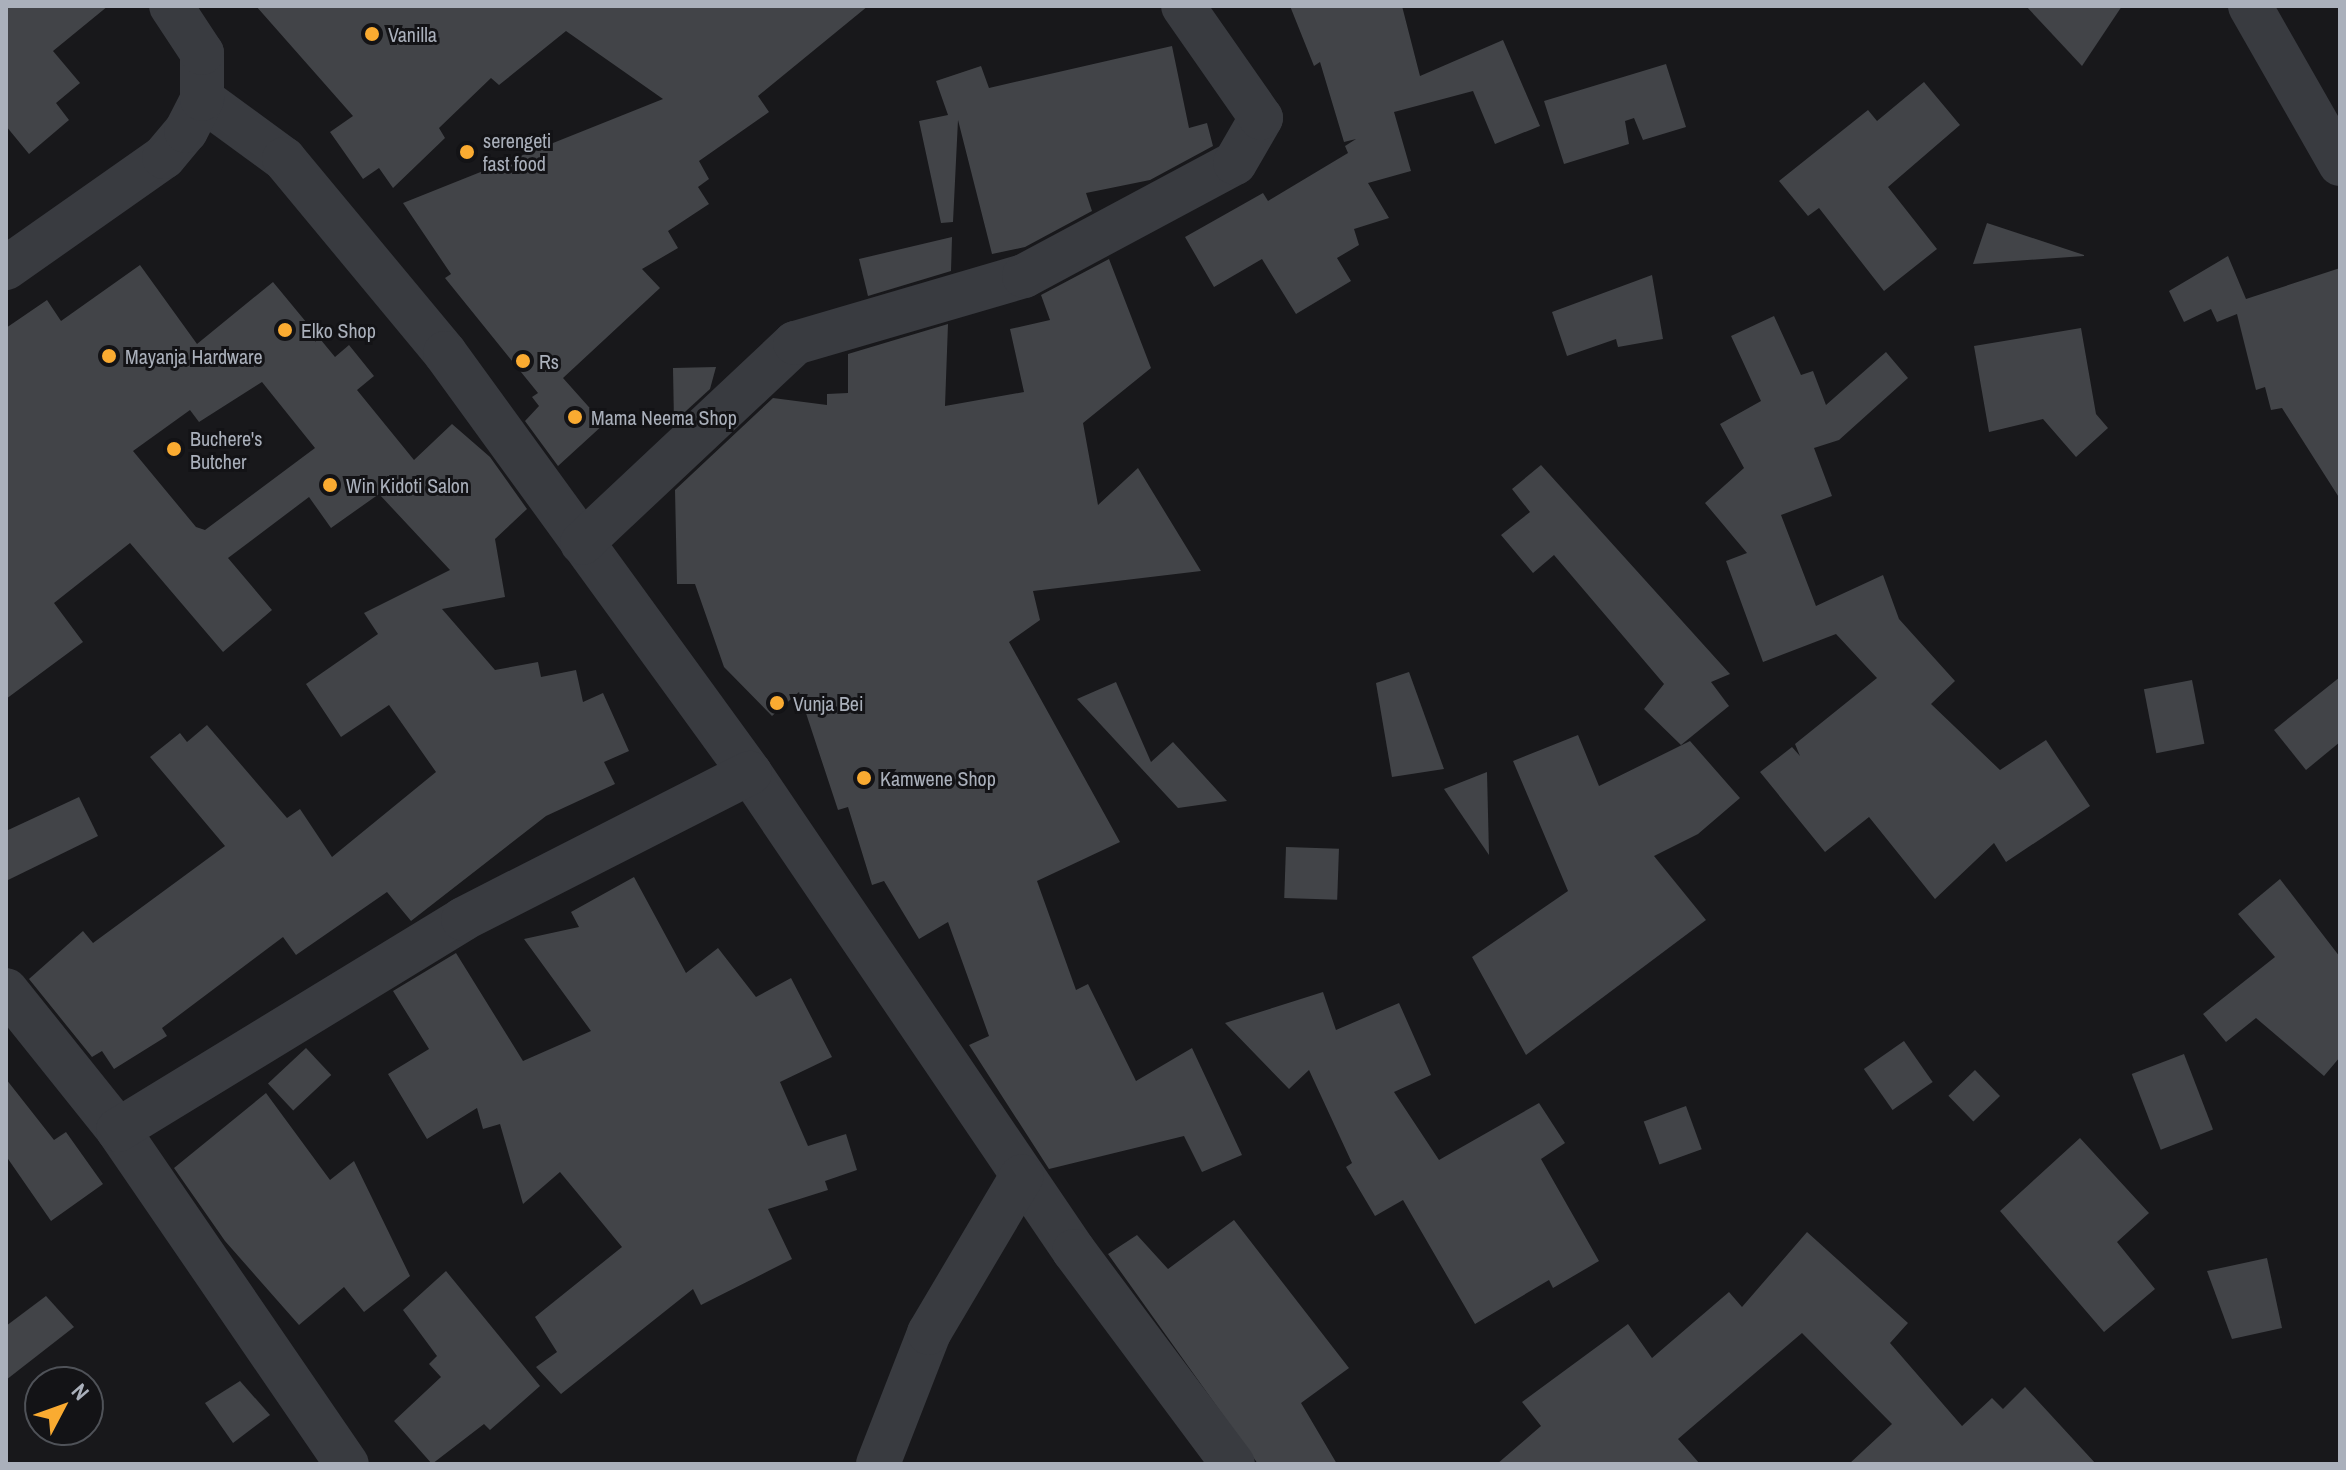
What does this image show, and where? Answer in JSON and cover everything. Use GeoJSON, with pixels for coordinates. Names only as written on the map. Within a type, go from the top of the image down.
{"type":"FeatureCollection","features":[{"type":"Feature","properties":{"kind":"street"},"geometry":{"type":"LineString","coordinates":[[582,543],[795,343],[1024,276],[1235,163],[1261,118],[1183,6]]}},
{"type":"Feature","properties":{"kind":"street"},"geometry":{"type":"LineString","coordinates":[[2250,6],[2340,164]]}},
{"type":"Feature","properties":{"kind":"street"},"geometry":{"type":"LineString","coordinates":[[6,268],[164,157],[202,99],[202,53],[176,8]]}},
{"type":"Feature","properties":{"kind":"street"},"geometry":{"type":"LineString","coordinates":[[202,99],[284,159],[445,353],[750,773],[1022,1176],[1233,1464]]}},
{"type":"Feature","properties":{"kind":"street"},"geometry":{"type":"LineString","coordinates":[[118,1130],[463,919],[750,773]]}},
{"type":"Feature","properties":{"kind":"street"},"geometry":{"type":"LineString","coordinates":[[6,990],[118,1130],[347,1464]]}},
{"type":"Feature","properties":{"kind":"street"},"geometry":{"type":"LineString","coordinates":[[878,1464],[929,1333],[1022,1176]]}},
{"type":"Feature","properties":{"kind":"building"},"geometry":{"type":"Polygon","coordinates":[[[6,6],[108,6],[53,51],[80,83],[56,103],[69,120],[29,154],[6,126],[6,6]]]}},
{"type":"Feature","properties":{"kind":"building"},"geometry":{"type":"Polygon","coordinates":[[[256,6],[868,6],[758,96],[769,112],[699,161],[709,179],[698,187],[709,204],[668,231],[678,248],[642,269],[660,288],[563,378],[604,424],[558,466],[525,421],[539,406],[532,397],[538,393],[445,278],[451,274],[403,203],[663,99],[566,31],[499,85],[491,78],[439,128],[445,138],[393,188],[379,168],[363,179],[330,132],[353,116],[256,6]]]}},
{"type":"Feature","properties":{"kind":"building"},"geometry":{"type":"Polygon","coordinates":[[[1290,6],[1402,6],[1420,76],[1503,40],[1540,126],[1495,144],[1473,91],[1394,112],[1411,171],[1368,183],[1389,218],[1354,229],[1359,245],[1337,258],[1351,281],[1296,314],[1262,259],[1214,287],[1185,237],[1263,193],[1268,201],[1348,153],[1345,146],[1356,139],[1344,142],[1320,62],[1314,66],[1290,6]]]}},
{"type":"Feature","properties":{"kind":"building"},"geometry":{"type":"Polygon","coordinates":[[[2026,6],[2122,6],[2082,66],[2026,6]]]}},
{"type":"Feature","properties":{"kind":"building"},"geometry":{"type":"Polygon","coordinates":[[[1172,46],[1189,128],[1207,123],[1213,146],[1150,180],[1086,193],[1092,211],[1025,247],[992,254],[958,120],[953,222],[941,223],[919,121],[948,115],[936,81],[981,66],[989,88],[1172,46]]]}},
{"type":"Feature","properties":{"kind":"building"},"geometry":{"type":"Polygon","coordinates":[[[1666,64],[1686,127],[1643,140],[1634,118],[1625,121],[1629,144],[1564,164],[1544,101],[1666,64]]]}},
{"type":"Feature","properties":{"kind":"building"},"geometry":{"type":"Polygon","coordinates":[[[1924,82],[1960,125],[1888,187],[1937,249],[1884,291],[1819,208],[1808,216],[1779,181],[1868,110],[1877,121],[1924,82]]]}},
{"type":"Feature","properties":{"kind":"building"},"geometry":{"type":"Polygon","coordinates":[[[1987,223],[2084,255],[2084,256],[1973,264],[1987,223]]]}},
{"type":"Feature","properties":{"kind":"building"},"geometry":{"type":"Polygon","coordinates":[[[952,237],[951,271],[868,296],[859,259],[952,237]]]}},
{"type":"Feature","properties":{"kind":"building"},"geometry":{"type":"Polygon","coordinates":[[[2228,256],[2246,299],[2340,268],[2340,499],[2282,408],[2271,410],[2265,387],[2256,390],[2237,314],[2217,322],[2211,309],[2184,322],[2169,291],[2228,256]]]}},
{"type":"Feature","properties":{"kind":"building"},"geometry":{"type":"Polygon","coordinates":[[[1109,259],[1151,368],[1083,423],[1098,505],[1138,468],[1201,571],[1033,591],[1040,620],[1009,642],[1120,842],[1037,881],[1076,990],[1088,984],[1136,1081],[1192,1048],[1242,1155],[1202,1172],[1184,1136],[1049,1169],[969,1045],[989,1036],[948,922],[919,939],[884,881],[872,885],[848,807],[838,810],[799,692],[772,716],[724,667],[695,584],[677,584],[675,490],[773,398],[827,405],[827,394],[848,393],[848,354],[948,324],[945,406],[1024,392],[1010,329],[1050,320],[1041,295],[1109,259]]]}},
{"type":"Feature","properties":{"kind":"building"},"geometry":{"type":"Polygon","coordinates":[[[140,265],[197,344],[273,282],[335,357],[349,345],[374,376],[357,390],[414,460],[452,424],[490,457],[527,509],[495,539],[505,597],[442,609],[495,670],[538,662],[541,677],[576,670],[583,702],[603,693],[629,751],[604,762],[615,784],[546,816],[411,921],[387,892],[296,955],[283,937],[162,1028],[167,1036],[114,1069],[102,1051],[92,1057],[29,979],[83,931],[93,943],[225,846],[150,757],[180,733],[187,742],[207,725],[287,818],[300,809],[332,857],[436,772],[389,705],[341,737],[306,684],[378,634],[364,613],[450,570],[379,494],[331,528],[309,497],[228,558],[272,610],[223,652],[130,543],[54,603],[83,642],[6,699],[6,328],[47,300],[61,321],[140,265]],[[262,382],[199,422],[190,410],[133,451],[196,527],[205,530],[315,448],[262,382]]]}},
{"type":"Feature","properties":{"kind":"building"},"geometry":{"type":"Polygon","coordinates":[[[1652,275],[1663,339],[1618,347],[1616,339],[1567,356],[1552,312],[1652,275]]]}},
{"type":"Feature","properties":{"kind":"building"},"geometry":{"type":"Polygon","coordinates":[[[1774,316],[1801,375],[1813,371],[1826,405],[1886,352],[1908,378],[1839,440],[1814,448],[1832,496],[1781,515],[1816,606],[1883,575],[1899,619],[1955,681],[1931,704],[2000,770],[2046,740],[2090,806],[2006,862],[1994,843],[1935,899],[1869,817],[1825,852],[1760,772],[1792,747],[1800,756],[1795,744],[1877,678],[1836,634],[1763,662],[1726,561],[1747,553],[1705,503],[1744,468],[1720,424],[1761,401],[1731,336],[1774,316]]]}},
{"type":"Feature","properties":{"kind":"building"},"geometry":{"type":"Polygon","coordinates":[[[2081,328],[2096,414],[2108,428],[2076,457],[2043,419],[1989,432],[1974,346],[2081,328]]]}},
{"type":"Feature","properties":{"kind":"building"},"geometry":{"type":"Polygon","coordinates":[[[716,367],[710,389],[674,422],[673,368],[716,367]]]}},
{"type":"Feature","properties":{"kind":"building"},"geometry":{"type":"Polygon","coordinates":[[[1541,465],[1730,674],[1711,682],[1729,706],[1681,745],[1644,709],[1664,684],[1554,555],[1533,573],[1501,535],[1530,512],[1512,489],[1541,465]]]}},
{"type":"Feature","properties":{"kind":"building"},"geometry":{"type":"Polygon","coordinates":[[[1409,672],[1444,769],[1392,777],[1376,683],[1409,672]]]}},
{"type":"Feature","properties":{"kind":"building"},"geometry":{"type":"Polygon","coordinates":[[[2340,677],[2340,742],[2306,770],[2274,730],[2340,677]]]}},
{"type":"Feature","properties":{"kind":"building"},"geometry":{"type":"Polygon","coordinates":[[[2192,680],[2204,744],[2156,753],[2144,689],[2192,680]]]}},
{"type":"Feature","properties":{"kind":"building"},"geometry":{"type":"Polygon","coordinates":[[[1116,682],[1151,762],[1173,742],[1227,801],[1178,808],[1077,699],[1116,682]]]}},
{"type":"Feature","properties":{"kind":"building"},"geometry":{"type":"Polygon","coordinates":[[[1578,735],[1599,786],[1690,741],[1740,798],[1698,834],[1654,856],[1706,920],[1526,1055],[1472,957],[1568,891],[1513,761],[1578,735]]]}},
{"type":"Feature","properties":{"kind":"building"},"geometry":{"type":"Polygon","coordinates":[[[1487,772],[1489,855],[1444,789],[1487,772]]]}},
{"type":"Feature","properties":{"kind":"building"},"geometry":{"type":"Polygon","coordinates":[[[79,797],[98,836],[6,881],[6,831],[79,797]]]}},
{"type":"Feature","properties":{"kind":"building"},"geometry":{"type":"Polygon","coordinates":[[[1286,847],[1339,849],[1337,900],[1284,898],[1286,847]]]}},
{"type":"Feature","properties":{"kind":"building"},"geometry":{"type":"Polygon","coordinates":[[[634,877],[686,973],[718,948],[756,997],[791,978],[832,1057],[780,1082],[808,1146],[846,1134],[857,1170],[825,1181],[828,1190],[768,1209],[792,1259],[701,1305],[693,1289],[561,1394],[536,1367],[557,1352],[535,1317],[622,1247],[560,1172],[523,1204],[500,1124],[483,1129],[477,1108],[427,1139],[388,1074],[429,1049],[393,991],[456,953],[523,1061],[591,1031],[524,939],[579,927],[571,912],[634,877]]]}},
{"type":"Feature","properties":{"kind":"building"},"geometry":{"type":"Polygon","coordinates":[[[2280,879],[2340,957],[2340,1057],[2324,1076],[2256,1018],[2226,1042],[2203,1014],[2275,957],[2238,914],[2280,879]]]}},
{"type":"Feature","properties":{"kind":"building"},"geometry":{"type":"Polygon","coordinates":[[[1323,992],[1336,1030],[1399,1003],[1431,1075],[1394,1092],[1439,1160],[1539,1103],[1565,1143],[1541,1159],[1599,1261],[1553,1288],[1549,1280],[1475,1324],[1403,1200],[1375,1216],[1346,1167],[1352,1163],[1309,1070],[1289,1089],[1225,1023],[1323,992]]]}},
{"type":"Feature","properties":{"kind":"building"},"geometry":{"type":"Polygon","coordinates":[[[1904,1041],[1933,1082],[1893,1110],[1864,1069],[1904,1041]]]}},
{"type":"Feature","properties":{"kind":"building"},"geometry":{"type":"Polygon","coordinates":[[[306,1048],[331,1075],[293,1111],[268,1083],[306,1048]]]}},
{"type":"Feature","properties":{"kind":"building"},"geometry":{"type":"Polygon","coordinates":[[[2184,1054],[2213,1130],[2161,1150],[2132,1074],[2184,1054]]]}},
{"type":"Feature","properties":{"kind":"building"},"geometry":{"type":"Polygon","coordinates":[[[1975,1070],[2000,1096],[1973,1122],[1948,1096],[1975,1070]]]}},
{"type":"Feature","properties":{"kind":"building"},"geometry":{"type":"Polygon","coordinates":[[[6,1079],[54,1140],[66,1132],[103,1184],[51,1221],[6,1156],[6,1079]]]}},
{"type":"Feature","properties":{"kind":"building"},"geometry":{"type":"Polygon","coordinates":[[[266,1093],[330,1180],[354,1161],[410,1276],[364,1312],[344,1287],[299,1325],[225,1241],[174,1168],[266,1093]]]}},
{"type":"Feature","properties":{"kind":"building"},"geometry":{"type":"Polygon","coordinates":[[[1686,1106],[1702,1149],[1659,1165],[1644,1121],[1686,1106]]]}},
{"type":"Feature","properties":{"kind":"building"},"geometry":{"type":"Polygon","coordinates":[[[2080,1138],[2149,1213],[2117,1242],[2155,1289],[2104,1332],[2000,1211],[2080,1138]]]}},
{"type":"Feature","properties":{"kind":"building"},"geometry":{"type":"Polygon","coordinates":[[[1234,1220],[1349,1368],[1301,1403],[1337,1464],[1258,1464],[1108,1254],[1137,1235],[1168,1269],[1234,1220]]]}},
{"type":"Feature","properties":{"kind":"building"},"geometry":{"type":"Polygon","coordinates":[[[1807,1232],[1908,1323],[1890,1343],[1962,1426],[1992,1398],[2003,1409],[2025,1387],[2096,1464],[1849,1464],[1892,1424],[1802,1333],[1678,1439],[1700,1464],[1497,1464],[1541,1426],[1522,1402],[1628,1324],[1652,1358],[1729,1292],[1742,1307],[1807,1232]]]}},
{"type":"Feature","properties":{"kind":"building"},"geometry":{"type":"Polygon","coordinates":[[[2267,1258],[2282,1328],[2232,1339],[2207,1271],[2267,1258]]]}},
{"type":"Feature","properties":{"kind":"building"},"geometry":{"type":"Polygon","coordinates":[[[446,1271],[540,1386],[490,1430],[484,1424],[432,1464],[394,1421],[441,1377],[429,1364],[437,1356],[403,1310],[446,1271]]]}},
{"type":"Feature","properties":{"kind":"building"},"geometry":{"type":"Polygon","coordinates":[[[46,1296],[74,1327],[6,1380],[6,1326],[46,1296]]]}},
{"type":"Feature","properties":{"kind":"building"},"geometry":{"type":"Polygon","coordinates":[[[240,1381],[270,1415],[233,1443],[205,1403],[240,1381]]]}},
{"type":"Feature","properties":{"kind":"place","name":"Vanilla"},"geometry":{"type":"Point","coordinates":[372,34]}},
{"type":"Feature","properties":{"kind":"place","name":"serengeti fast food"},"geometry":{"type":"Point","coordinates":[467,152]}},
{"type":"Feature","properties":{"kind":"place","name":"Elko Shop"},"geometry":{"type":"Point","coordinates":[285,330]}},
{"type":"Feature","properties":{"kind":"place","name":"Mayanja Hardware"},"geometry":{"type":"Point","coordinates":[109,356]}},
{"type":"Feature","properties":{"kind":"place","name":"Rs"},"geometry":{"type":"Point","coordinates":[523,361]}},
{"type":"Feature","properties":{"kind":"place","name":"Mama Neema Shop"},"geometry":{"type":"Point","coordinates":[575,417]}},
{"type":"Feature","properties":{"kind":"place","name":"Buchere's Butcher"},"geometry":{"type":"Point","coordinates":[174,449]}},
{"type":"Feature","properties":{"kind":"place","name":"Win Kidoti Salon"},"geometry":{"type":"Point","coordinates":[330,485]}},
{"type":"Feature","properties":{"kind":"place","name":"Vunja Bei"},"geometry":{"type":"Point","coordinates":[777,703]}},
{"type":"Feature","properties":{"kind":"place","name":"Kamwene Shop"},"geometry":{"type":"Point","coordinates":[864,778]}}]}
